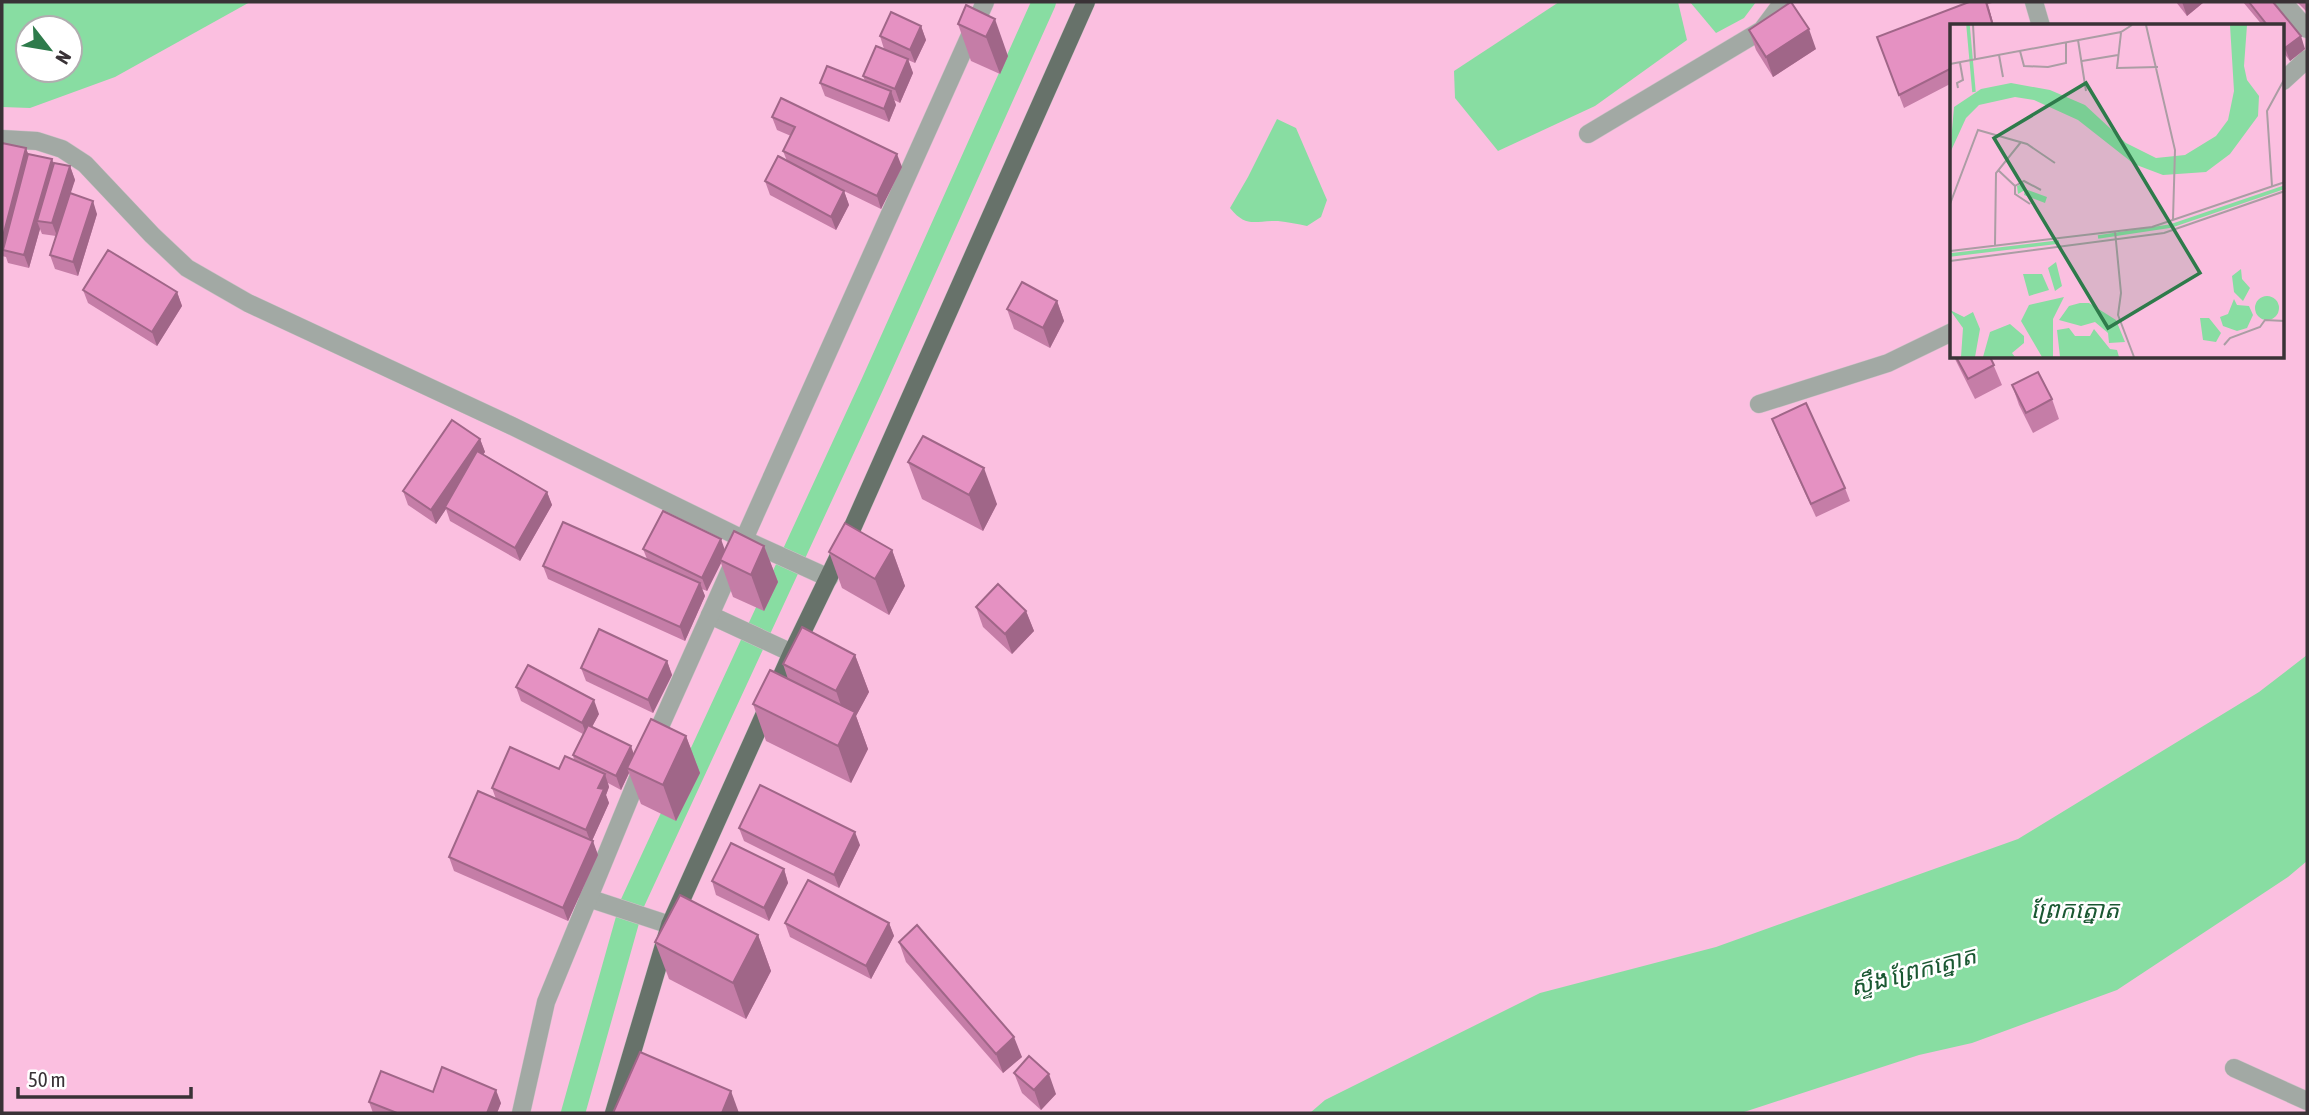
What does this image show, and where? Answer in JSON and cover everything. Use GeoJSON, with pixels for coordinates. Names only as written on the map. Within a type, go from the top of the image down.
{"type":"FeatureCollection","features":[{"type":"Feature","properties":{"kind":"main road"},"geometry":{"type":"LineString","coordinates":[[614,1113],[670,925],[792,653],[829,578],[1086,2]]}},
{"type":"Feature","properties":{"kind":"street"},"geometry":{"type":"LineString","coordinates":[[521,1113],[546,1002],[649,751],[710,615],[751,543],[985,2]]}},
{"type":"Feature","properties":{"kind":"street"},"geometry":{"type":"LineString","coordinates":[[1588,134],[1762,30],[1780,6],[1780,2]]}},
{"type":"Feature","properties":{"kind":"street"},"geometry":{"type":"LineString","coordinates":[[2034,2],[2040,24]]}},
{"type":"Feature","properties":{"kind":"street"},"geometry":{"type":"LineString","coordinates":[[2283,2],[2307,29]]}},
{"type":"Feature","properties":{"kind":"street"},"geometry":{"type":"LineString","coordinates":[[2284,80],[2307,60]]}},
{"type":"Feature","properties":{"kind":"street"},"geometry":{"type":"LineString","coordinates":[[2,139],[37,141],[62,149],[85,164],[187,268],[248,303],[829,578]]}},
{"type":"Feature","properties":{"kind":"street"},"geometry":{"type":"LineString","coordinates":[[1759,404],[1888,363],[1950,333]]}},
{"type":"Feature","properties":{"kind":"street"},"geometry":{"type":"LineString","coordinates":[[710,615],[792,653]]}},
{"type":"Feature","properties":{"kind":"street"},"geometry":{"type":"LineString","coordinates":[[588,898],[670,925]]}},
{"type":"Feature","properties":{"kind":"street"},"geometry":{"type":"LineString","coordinates":[[2234,1068],[2307,1101]]}},
{"type":"Feature","properties":{"kind":"shaded area"},"geometry":{"type":"Polygon","coordinates":[[[2,2],[2307,2],[2307,1113],[2,1113],[2,2]]]}},
{"type":"Feature","properties":{"kind":"water"},"geometry":{"type":"Polygon","coordinates":[[[2,2],[250,2],[115,77],[30,108],[2,107],[2,2]]]}},
{"type":"Feature","properties":{"kind":"water"},"geometry":{"type":"Polygon","coordinates":[[[1559,2],[1678,2],[1687,40],[1595,106],[1498,151],[1455,98],[1454,71],[1559,2]]]}},
{"type":"Feature","properties":{"kind":"water"},"geometry":{"type":"Polygon","coordinates":[[[1690,2],[1756,2],[1744,18],[1716,33],[1690,2]]]}},
{"type":"Feature","properties":{"kind":"water"},"geometry":{"type":"Polygon","coordinates":[[[1277,119],[1296,128],[1327,200],[1321,217],[1307,226],[1278,221],[1247,221],[1230,208],[1277,119]]]}},
{"type":"Feature","properties":{"kind":"water","name":"ព្រែកត្នោត"},"geometry":{"type":"Polygon","coordinates":[[[2307,655],[2307,861],[2288,877],[2117,990],[1972,1043],[1919,1055],[1741,1113],[1310,1113],[1325,1100],[1540,993],[1716,947],[2018,839],[2259,692],[2307,655]]]}},
{"type":"Feature","properties":{"kind":"building"},"geometry":{"type":"Polygon","coordinates":[[[1791,2],[1809,29],[1766,57],[1749,30],[1791,2]]]}},
{"type":"Feature","properties":{"kind":"building"},"geometry":{"type":"Polygon","coordinates":[[[1969,2],[1986,2],[1992,24],[1950,24],[1950,69],[1899,95],[1877,37],[1969,2]]]}},
{"type":"Feature","properties":{"kind":"building"},"geometry":{"type":"Polygon","coordinates":[[[2249,2],[2273,2],[2301,36],[2285,48],[2284,24],[2266,24],[2249,2]]]}},
{"type":"Feature","properties":{"kind":"building"},"geometry":{"type":"Polygon","coordinates":[[[966,5],[995,19],[986,37],[958,24],[966,5]]]}},
{"type":"Feature","properties":{"kind":"building"},"geometry":{"type":"Polygon","coordinates":[[[891,12],[921,26],[910,50],[880,36],[891,12]]]}},
{"type":"Feature","properties":{"kind":"building"},"geometry":{"type":"Polygon","coordinates":[[[876,46],[908,59],[895,89],[863,76],[876,46]]]}},
{"type":"Feature","properties":{"kind":"building"},"geometry":{"type":"Polygon","coordinates":[[[827,66],[891,91],[884,109],[820,83],[827,66]]]}},
{"type":"Feature","properties":{"kind":"building"},"geometry":{"type":"Polygon","coordinates":[[[781,98],[897,154],[877,196],[783,151],[795,127],[772,117],[781,98]]]}},
{"type":"Feature","properties":{"kind":"building"},"geometry":{"type":"Polygon","coordinates":[[[2,143],[26,148],[2,240],[2,143]]]}},
{"type":"Feature","properties":{"kind":"building"},"geometry":{"type":"Polygon","coordinates":[[[28,154],[52,159],[24,255],[3,250],[28,154]]]}},
{"type":"Feature","properties":{"kind":"building"},"geometry":{"type":"Polygon","coordinates":[[[778,156],[844,191],[831,217],[765,181],[778,156]]]}},
{"type":"Feature","properties":{"kind":"building"},"geometry":{"type":"Polygon","coordinates":[[[54,163],[70,166],[52,223],[37,221],[54,163]]]}},
{"type":"Feature","properties":{"kind":"building"},"geometry":{"type":"Polygon","coordinates":[[[70,193],[93,201],[73,262],[50,255],[70,193]]]}},
{"type":"Feature","properties":{"kind":"building"},"geometry":{"type":"Polygon","coordinates":[[[108,250],[177,292],[152,332],[83,290],[108,250]]]}},
{"type":"Feature","properties":{"kind":"building"},"geometry":{"type":"Polygon","coordinates":[[[1022,282],[1057,301],[1043,328],[1007,309],[1022,282]]]}},
{"type":"Feature","properties":{"kind":"building"},"geometry":{"type":"Polygon","coordinates":[[[1957,359],[1991,359],[1994,365],[1968,379],[1957,359]]]}},
{"type":"Feature","properties":{"kind":"building"},"geometry":{"type":"Polygon","coordinates":[[[2038,372],[2052,399],[2026,413],[2012,385],[2038,372]]]}},
{"type":"Feature","properties":{"kind":"building"},"geometry":{"type":"Polygon","coordinates":[[[1806,403],[1845,488],[1811,504],[1772,419],[1806,403]]]}},
{"type":"Feature","properties":{"kind":"building"},"geometry":{"type":"Polygon","coordinates":[[[452,420],[480,439],[431,510],[403,491],[452,420]]]}},
{"type":"Feature","properties":{"kind":"building"},"geometry":{"type":"Polygon","coordinates":[[[923,436],[984,468],[969,495],[908,462],[923,436]]]}},
{"type":"Feature","properties":{"kind":"building"},"geometry":{"type":"Polygon","coordinates":[[[477,451],[547,492],[515,548],[445,507],[477,451]]]}},
{"type":"Feature","properties":{"kind":"building"},"geometry":{"type":"Polygon","coordinates":[[[663,511],[721,539],[702,578],[643,549],[663,511]]]}},
{"type":"Feature","properties":{"kind":"building"},"geometry":{"type":"Polygon","coordinates":[[[563,522],[700,583],[680,627],[543,566],[563,522]]]}},
{"type":"Feature","properties":{"kind":"building"},"geometry":{"type":"Polygon","coordinates":[[[845,523],[892,550],[875,579],[829,552],[845,523]]]}},
{"type":"Feature","properties":{"kind":"building"},"geometry":{"type":"Polygon","coordinates":[[[734,531],[764,546],[751,575],[720,560],[734,531]]]}},
{"type":"Feature","properties":{"kind":"building"},"geometry":{"type":"Polygon","coordinates":[[[998,584],[1026,611],[1005,634],[976,607],[998,584]]]}},
{"type":"Feature","properties":{"kind":"building"},"geometry":{"type":"Polygon","coordinates":[[[802,627],[855,655],[836,691],[783,664],[802,627]]]}},
{"type":"Feature","properties":{"kind":"building"},"geometry":{"type":"Polygon","coordinates":[[[599,629],[667,661],[648,700],[581,668],[599,629]]]}},
{"type":"Feature","properties":{"kind":"building"},"geometry":{"type":"Polygon","coordinates":[[[528,665],[594,700],[582,723],[516,687],[528,665]]]}},
{"type":"Feature","properties":{"kind":"building"},"geometry":{"type":"Polygon","coordinates":[[[770,670],[855,712],[838,746],[753,704],[770,670]]]}},
{"type":"Feature","properties":{"kind":"building"},"geometry":{"type":"Polygon","coordinates":[[[651,719],[686,736],[663,785],[627,768],[651,719]]]}},
{"type":"Feature","properties":{"kind":"building"},"geometry":{"type":"Polygon","coordinates":[[[588,725],[631,746],[616,776],[573,755],[588,725]]]}},
{"type":"Feature","properties":{"kind":"building"},"geometry":{"type":"Polygon","coordinates":[[[510,747],[559,769],[565,756],[605,774],[598,788],[604,789],[586,830],[492,788],[510,747]]]}},
{"type":"Feature","properties":{"kind":"building"},"geometry":{"type":"Polygon","coordinates":[[[760,785],[855,832],[834,875],[739,828],[760,785]]]}},
{"type":"Feature","properties":{"kind":"building"},"geometry":{"type":"Polygon","coordinates":[[[478,791],[593,841],[563,908],[449,857],[478,791]]]}},
{"type":"Feature","properties":{"kind":"building"},"geometry":{"type":"Polygon","coordinates":[[[731,843],[784,869],[764,908],[712,881],[731,843]]]}},
{"type":"Feature","properties":{"kind":"building"},"geometry":{"type":"Polygon","coordinates":[[[808,880],[889,923],[866,966],[785,923],[808,880]]]}},
{"type":"Feature","properties":{"kind":"building"},"geometry":{"type":"Polygon","coordinates":[[[680,895],[758,935],[733,983],[655,942],[680,895]]]}},
{"type":"Feature","properties":{"kind":"building"},"geometry":{"type":"Polygon","coordinates":[[[917,925],[1014,1037],[996,1054],[899,942],[917,925]]]}},
{"type":"Feature","properties":{"kind":"building"},"geometry":{"type":"Polygon","coordinates":[[[640,1052],[731,1091],[722,1113],[613,1113],[640,1052]]]}},
{"type":"Feature","properties":{"kind":"building"},"geometry":{"type":"Polygon","coordinates":[[[1029,1056],[1049,1074],[1034,1090],[1014,1073],[1029,1056]]]}},
{"type":"Feature","properties":{"kind":"building"},"geometry":{"type":"Polygon","coordinates":[[[442,1067],[496,1090],[487,1113],[397,1113],[369,1102],[381,1071],[433,1092],[442,1067]]]}},
{"type":"Feature","properties":{"kind":"waterway"},"geometry":{"type":"LineString","coordinates":[[573,1113],[632,904],[873,383],[1044,2]]}},
{"type":"Feature","properties":{"kind":"water label","name":"ស្ទឹង ព្រែកត្នោត"},"geometry":{"type":"Point","coordinates":[1913,971]}}]}
